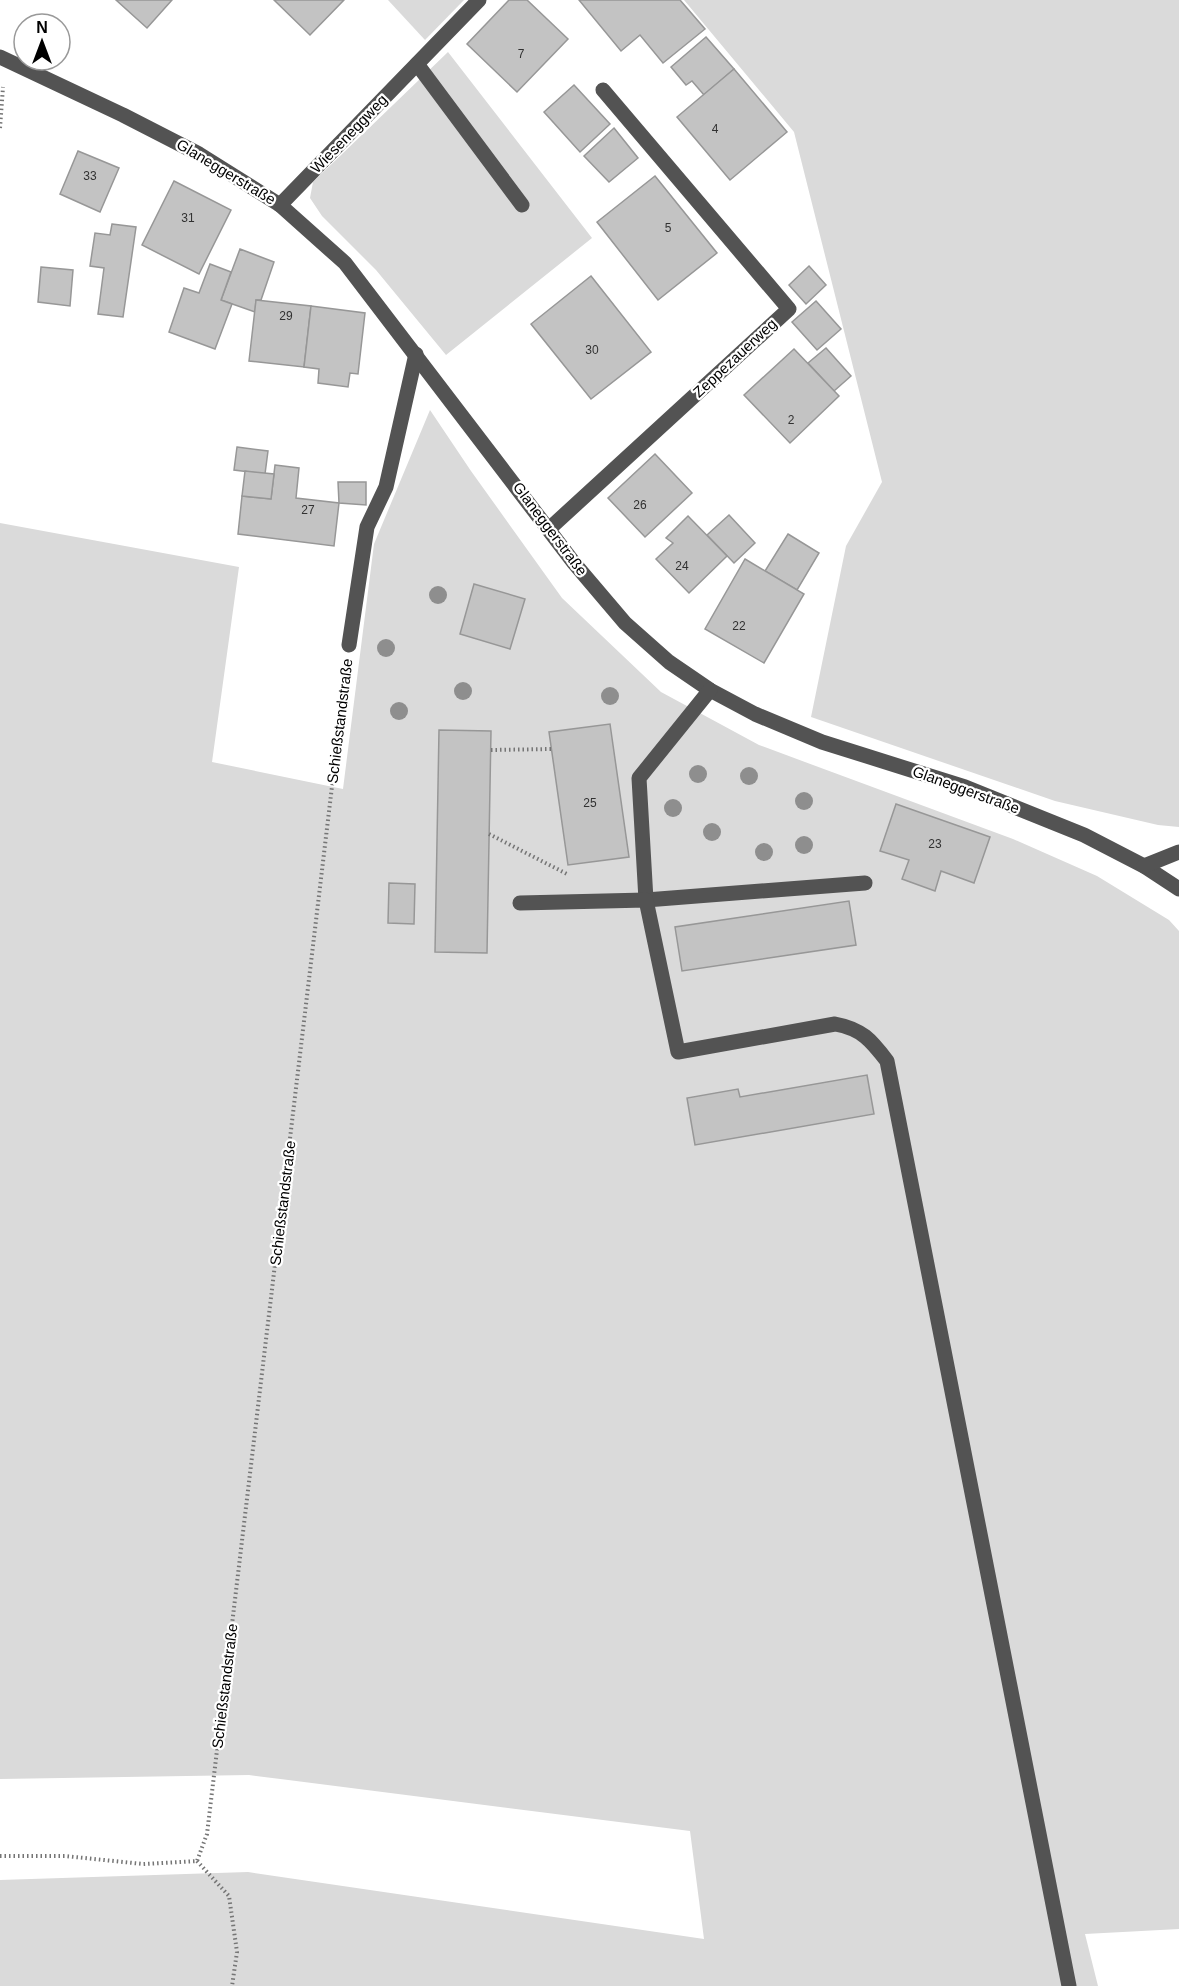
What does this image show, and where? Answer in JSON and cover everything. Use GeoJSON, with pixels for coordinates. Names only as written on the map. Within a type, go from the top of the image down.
{"type":"FeatureCollection","features":[{"type":"Feature","properties":{"kind":"street","name":"Wieseneggweg"},"geometry":{"type":"LineString","coordinates":[[280,205],[479,0]]}},
{"type":"Feature","properties":{"kind":"street","name":"Glaneggerstraße"},"geometry":{"type":"LineString","coordinates":[[2,58],[199,154],[280,205],[345,263],[574,563],[625,623],[669,662],[710,690],[755,714],[813,738],[965,787],[1084,835],[1144,866],[1179,889]]}},
{"type":"Feature","properties":{"kind":"street"},"geometry":{"type":"LineString","coordinates":[[417,64],[522,205]]}},
{"type":"Feature","properties":{"kind":"street","name":"Zeppezauerweg"},"geometry":{"type":"LineString","coordinates":[[549,528],[789,309],[603,90]]}},
{"type":"Feature","properties":{"kind":"street","name":"Schießstandstraße"},"geometry":{"type":"LineString","coordinates":[[349,645],[367,527],[386,487],[416,354]]}},
{"type":"Feature","properties":{"kind":"street"},"geometry":{"type":"LineString","coordinates":[[710,690],[639,778],[646,900],[678,1052],[835,1024],[853,1028],[870,1040],[887,1061],[1069,1986]]}},
{"type":"Feature","properties":{"kind":"street"},"geometry":{"type":"LineString","coordinates":[[1144,866],[1179,852]]}},
{"type":"Feature","properties":{"kind":"street"},"geometry":{"type":"LineString","coordinates":[[520,903],[646,900],[865,883]]}},
{"type":"Feature","properties":{"kind":"path"},"geometry":{"type":"LineString","coordinates":[[0,128],[2,58]]}},
{"type":"Feature","properties":{"kind":"path","name":"Schießstandstraße"},"geometry":{"type":"LineString","coordinates":[[197,1861],[207,1834],[349,645]]}},
{"type":"Feature","properties":{"kind":"path"},"geometry":{"type":"LineString","coordinates":[[491,750],[551,749]]}},
{"type":"Feature","properties":{"kind":"path"},"geometry":{"type":"LineString","coordinates":[[489,834],[573,877],[581,901]]}},
{"type":"Feature","properties":{"kind":"path"},"geometry":{"type":"LineString","coordinates":[[0,1856],[64,1856],[144,1864],[197,1861],[229,1896],[237,1952],[232,1986]]}},
{"type":"Feature","properties":{"kind":"shaded area"},"geometry":{"type":"Polygon","coordinates":[[[388,0],[464,0],[425,40],[388,0]]]}},
{"type":"Feature","properties":{"kind":"shaded area"},"geometry":{"type":"Polygon","coordinates":[[[684,0],[1179,0],[1179,827],[1158,825],[1055,801],[811,717],[846,546],[882,482],[794,132],[684,0]]]}},
{"type":"Feature","properties":{"kind":"shaded area"},"geometry":{"type":"Polygon","coordinates":[[[448,52],[592,238],[446,355],[376,270],[322,216],[310,198],[313,182],[448,52]]]}},
{"type":"Feature","properties":{"kind":"shaded area"},"geometry":{"type":"Polygon","coordinates":[[[430,410],[562,598],[661,692],[759,745],[1013,839],[1097,876],[1169,920],[1179,931],[1179,1929],[1085,1934],[1098,1986],[0,1986],[0,1880],[248,1872],[704,1939],[690,1831],[249,1775],[0,1779],[0,523],[239,567],[212,762],[343,789],[374,544],[430,410]]]}},
{"type":"Feature","properties":{"kind":"building"},"geometry":{"type":"Polygon","coordinates":[[[116,0],[172,0],[147,28],[116,0]]]}},
{"type":"Feature","properties":{"kind":"building"},"geometry":{"type":"Polygon","coordinates":[[[274,0],[344,0],[310,35],[274,0]]]}},
{"type":"Feature","properties":{"kind":"building"},"geometry":{"type":"Polygon","coordinates":[[[509,0],[527,0],[568,39],[517,92],[467,44],[509,0]]]}},
{"type":"Feature","properties":{"kind":"building"},"geometry":{"type":"Polygon","coordinates":[[[579,0],[680,0],[705,29],[663,63],[640,35],[621,51],[579,0]]]}},
{"type":"Feature","properties":{"kind":"building"},"geometry":{"type":"Polygon","coordinates":[[[706,37],[734,69],[704,95],[692,81],[686,85],[671,67],[706,37]]]}},
{"type":"Feature","properties":{"kind":"building"},"geometry":{"type":"Polygon","coordinates":[[[734,69],[787,132],[730,180],[677,117],[734,69]]]}},
{"type":"Feature","properties":{"kind":"building"},"geometry":{"type":"Polygon","coordinates":[[[574,85],[610,124],[580,152],[544,112],[574,85]]]}},
{"type":"Feature","properties":{"kind":"building"},"geometry":{"type":"Polygon","coordinates":[[[614,128],[638,158],[609,182],[584,156],[614,128]]]}},
{"type":"Feature","properties":{"kind":"building"},"geometry":{"type":"Polygon","coordinates":[[[78,151],[119,168],[100,212],[60,194],[78,151]]]}},
{"type":"Feature","properties":{"kind":"building"},"geometry":{"type":"Polygon","coordinates":[[[655,176],[717,253],[658,300],[597,222],[655,176]]]}},
{"type":"Feature","properties":{"kind":"building"},"geometry":{"type":"Polygon","coordinates":[[[174,181],[231,210],[199,274],[142,245],[174,181]]]}},
{"type":"Feature","properties":{"kind":"building"},"geometry":{"type":"Polygon","coordinates":[[[112,224],[136,227],[123,317],[98,314],[104,268],[90,266],[95,233],[110,235],[112,224]]]}},
{"type":"Feature","properties":{"kind":"building"},"geometry":{"type":"Polygon","coordinates":[[[240,249],[274,262],[261,300],[256,300],[255,312],[221,300],[240,249]]]}},
{"type":"Feature","properties":{"kind":"building"},"geometry":{"type":"Polygon","coordinates":[[[210,264],[231,272],[221,300],[232,304],[215,349],[169,332],[184,288],[199,293],[210,264]]]}},
{"type":"Feature","properties":{"kind":"building"},"geometry":{"type":"Polygon","coordinates":[[[809,266],[826,285],[806,304],[789,285],[809,266]]]}},
{"type":"Feature","properties":{"kind":"building"},"geometry":{"type":"Polygon","coordinates":[[[41,267],[73,270],[70,306],[38,302],[41,267]]]}},
{"type":"Feature","properties":{"kind":"building"},"geometry":{"type":"Polygon","coordinates":[[[591,276],[651,352],[591,399],[531,324],[591,276]]]}},
{"type":"Feature","properties":{"kind":"building"},"geometry":{"type":"Polygon","coordinates":[[[256,300],[311,306],[304,367],[249,361],[256,300]]]}},
{"type":"Feature","properties":{"kind":"building"},"geometry":{"type":"Polygon","coordinates":[[[816,301],[841,329],[817,350],[792,322],[816,301]]]}},
{"type":"Feature","properties":{"kind":"building"},"geometry":{"type":"Polygon","coordinates":[[[311,306],[365,313],[358,374],[350,373],[348,387],[318,383],[319,369],[304,367],[311,306]]]}},
{"type":"Feature","properties":{"kind":"building"},"geometry":{"type":"Polygon","coordinates":[[[826,348],[851,376],[834,391],[808,363],[826,348]]]}},
{"type":"Feature","properties":{"kind":"building"},"geometry":{"type":"Polygon","coordinates":[[[794,349],[839,396],[790,443],[744,395],[794,349]]]}},
{"type":"Feature","properties":{"kind":"building"},"geometry":{"type":"Polygon","coordinates":[[[237,447],[268,451],[265,474],[234,470],[237,447]]]}},
{"type":"Feature","properties":{"kind":"building"},"geometry":{"type":"Polygon","coordinates":[[[655,454],[692,493],[645,537],[608,498],[655,454]]]}},
{"type":"Feature","properties":{"kind":"building"},"geometry":{"type":"Polygon","coordinates":[[[275,465],[299,468],[296,498],[339,503],[334,546],[238,534],[242,496],[271,499],[275,465]]]}},
{"type":"Feature","properties":{"kind":"building"},"geometry":{"type":"Polygon","coordinates":[[[245,471],[274,474],[271,499],[242,496],[245,471]]]}},
{"type":"Feature","properties":{"kind":"building"},"geometry":{"type":"Polygon","coordinates":[[[338,482],[366,482],[366,505],[339,503],[338,482]]]}},
{"type":"Feature","properties":{"kind":"building"},"geometry":{"type":"Polygon","coordinates":[[[729,515],[755,543],[734,563],[707,535],[729,515]]]}},
{"type":"Feature","properties":{"kind":"building"},"geometry":{"type":"Polygon","coordinates":[[[688,516],[727,556],[689,593],[656,559],[673,543],[666,538],[688,516]]]}},
{"type":"Feature","properties":{"kind":"building"},"geometry":{"type":"Polygon","coordinates":[[[788,534],[819,553],[797,590],[765,571],[788,534]]]}},
{"type":"Feature","properties":{"kind":"building"},"geometry":{"type":"Polygon","coordinates":[[[745,559],[804,594],[764,663],[705,629],[745,559]]]}},
{"type":"Feature","properties":{"kind":"building"},"geometry":{"type":"Polygon","coordinates":[[[474,584],[525,599],[510,649],[460,634],[474,584]]]}},
{"type":"Feature","properties":{"kind":"building"},"geometry":{"type":"Polygon","coordinates":[[[610,724],[629,857],[568,865],[549,732],[610,724]]]}},
{"type":"Feature","properties":{"kind":"building"},"geometry":{"type":"Polygon","coordinates":[[[439,730],[491,731],[487,953],[435,952],[439,730]]]}},
{"type":"Feature","properties":{"kind":"building"},"geometry":{"type":"Polygon","coordinates":[[[896,804],[990,837],[974,883],[941,871],[935,891],[902,879],[909,860],[880,851],[896,804]]]}},
{"type":"Feature","properties":{"kind":"building"},"geometry":{"type":"Polygon","coordinates":[[[389,883],[415,884],[414,924],[388,923],[389,883]]]}},
{"type":"Feature","properties":{"kind":"building"},"geometry":{"type":"Polygon","coordinates":[[[849,901],[856,945],[682,971],[675,927],[849,901]]]}},
{"type":"Feature","properties":{"kind":"building"},"geometry":{"type":"Polygon","coordinates":[[[867,1075],[874,1114],[695,1145],[687,1098],[738,1089],[740,1097],[867,1075]]]}}]}
